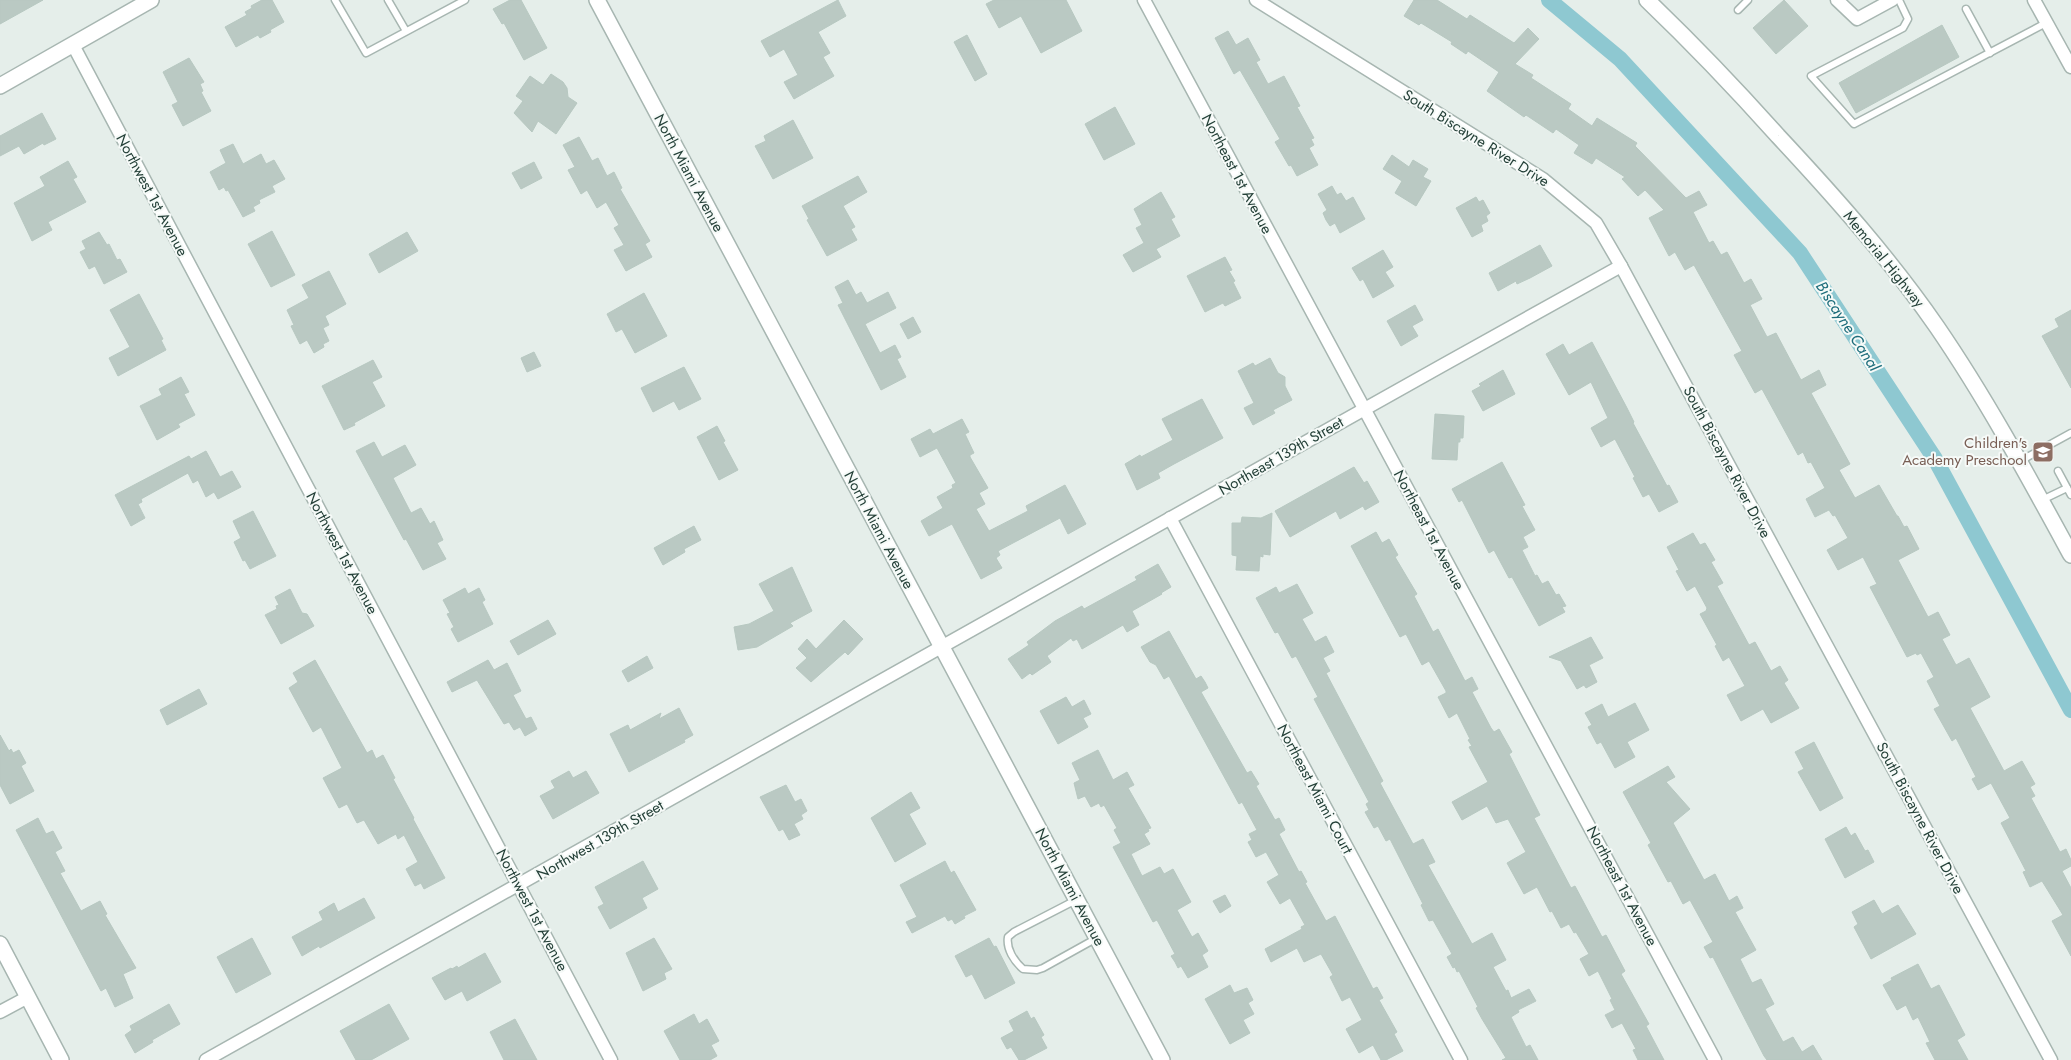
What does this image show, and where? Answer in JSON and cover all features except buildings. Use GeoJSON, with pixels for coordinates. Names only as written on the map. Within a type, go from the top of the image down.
{"type":"FeatureCollection","features":[{"type":"Feature","properties":{"kind":"street"},"geometry":{"type":"LineString","coordinates":[[0,86],[151,0]]}},
{"type":"Feature","properties":{"kind":"street","name":"North Miami Avenue"},"geometry":{"type":"LineString","coordinates":[[597,0],[1162,1060]]}},
{"type":"Feature","properties":{"kind":"street","name":"Northeast 1st Avenue"},"geometry":{"type":"LineString","coordinates":[[1144,0],[1715,1060]]}},
{"type":"Feature","properties":{"kind":"street","name":"South Biscayne River Drive"},"geometry":{"type":"LineString","coordinates":[[1256,0],[1543,179],[1596,223],[2051,1060]]}},
{"type":"Feature","properties":{"kind":"street","name":"Memorial Highway"},"geometry":{"type":"LineString","coordinates":[[1647,0],[1700,51],[1803,162],[1876,246],[1938,328],[2020,462],[2070,552]]}},
{"type":"Feature","properties":{"kind":"street"},"geometry":{"type":"LineString","coordinates":[[1837,0],[1857,19],[1892,0]]}},
{"type":"Feature","properties":{"kind":"street"},"geometry":{"type":"LineString","coordinates":[[2034,0],[2071,67]]}},
{"type":"Feature","properties":{"kind":"street","name":"Northwest 1st Avenue"},"geometry":{"type":"LineString","coordinates":[[73,45],[611,1060]]}},
{"type":"Feature","properties":{"kind":"street","name":"Northeast 139th Street"},"geometry":{"type":"LineString","coordinates":[[942,647],[1364,408],[1621,266]]}},
{"type":"Feature","properties":{"kind":"street","name":"Northeast Miami Court"},"geometry":{"type":"LineString","coordinates":[[1170,518],[1461,1060]]}},
{"type":"Feature","properties":{"kind":"street","name":"Northwest 139th Street"},"geometry":{"type":"LineString","coordinates":[[206,1060],[942,647]]}},
{"type":"Feature","properties":{"kind":"street"},"geometry":{"type":"LineString","coordinates":[[0,944],[61,1060]]}},
{"type":"Feature","properties":{"kind":"street"},"geometry":{"type":"LineString","coordinates":[[0,1012],[28,997]]}},
{"type":"Feature","properties":{"kind":"lane"},"geometry":{"type":"LineString","coordinates":[[335,0],[366,53],[465,0]]}},
{"type":"Feature","properties":{"kind":"lane"},"geometry":{"type":"LineString","coordinates":[[388,0],[406,31]]}},
{"type":"Feature","properties":{"kind":"lane"},"geometry":{"type":"LineString","coordinates":[[1738,10],[1748,0]]}},
{"type":"Feature","properties":{"kind":"lane"},"geometry":{"type":"LineString","coordinates":[[1899,0],[1908,19],[1903,28],[1811,76],[1854,124],[2046,22]]}},
{"type":"Feature","properties":{"kind":"lane"},"geometry":{"type":"LineString","coordinates":[[1966,9],[1990,53]]}},
{"type":"Feature","properties":{"kind":"lane"},"geometry":{"type":"LineString","coordinates":[[2020,462],[2071,433]]}},
{"type":"Feature","properties":{"kind":"lane"},"geometry":{"type":"LineString","coordinates":[[2058,471],[2071,495]]}},
{"type":"Feature","properties":{"kind":"lane"},"geometry":{"type":"LineString","coordinates":[[2041,501],[2067,488]]}},
{"type":"Feature","properties":{"kind":"lane"},"geometry":{"type":"LineString","coordinates":[[1077,900],[1014,932],[1008,937],[1007,942],[1014,959],[1023,969],[1037,970],[1097,938]]}},
{"type":"Feature","properties":{"kind":"waterway","name":"Biscayne Canal"},"geometry":{"type":"LineString","coordinates":[[1549,0],[1620,59],[1800,253],[1935,459],[2071,710]]}},
{"type":"Feature","properties":{"kind":"place","name":"Children's Academy Preschool"},"geometry":{"type":"Point","coordinates":[2043,452]}}]}
